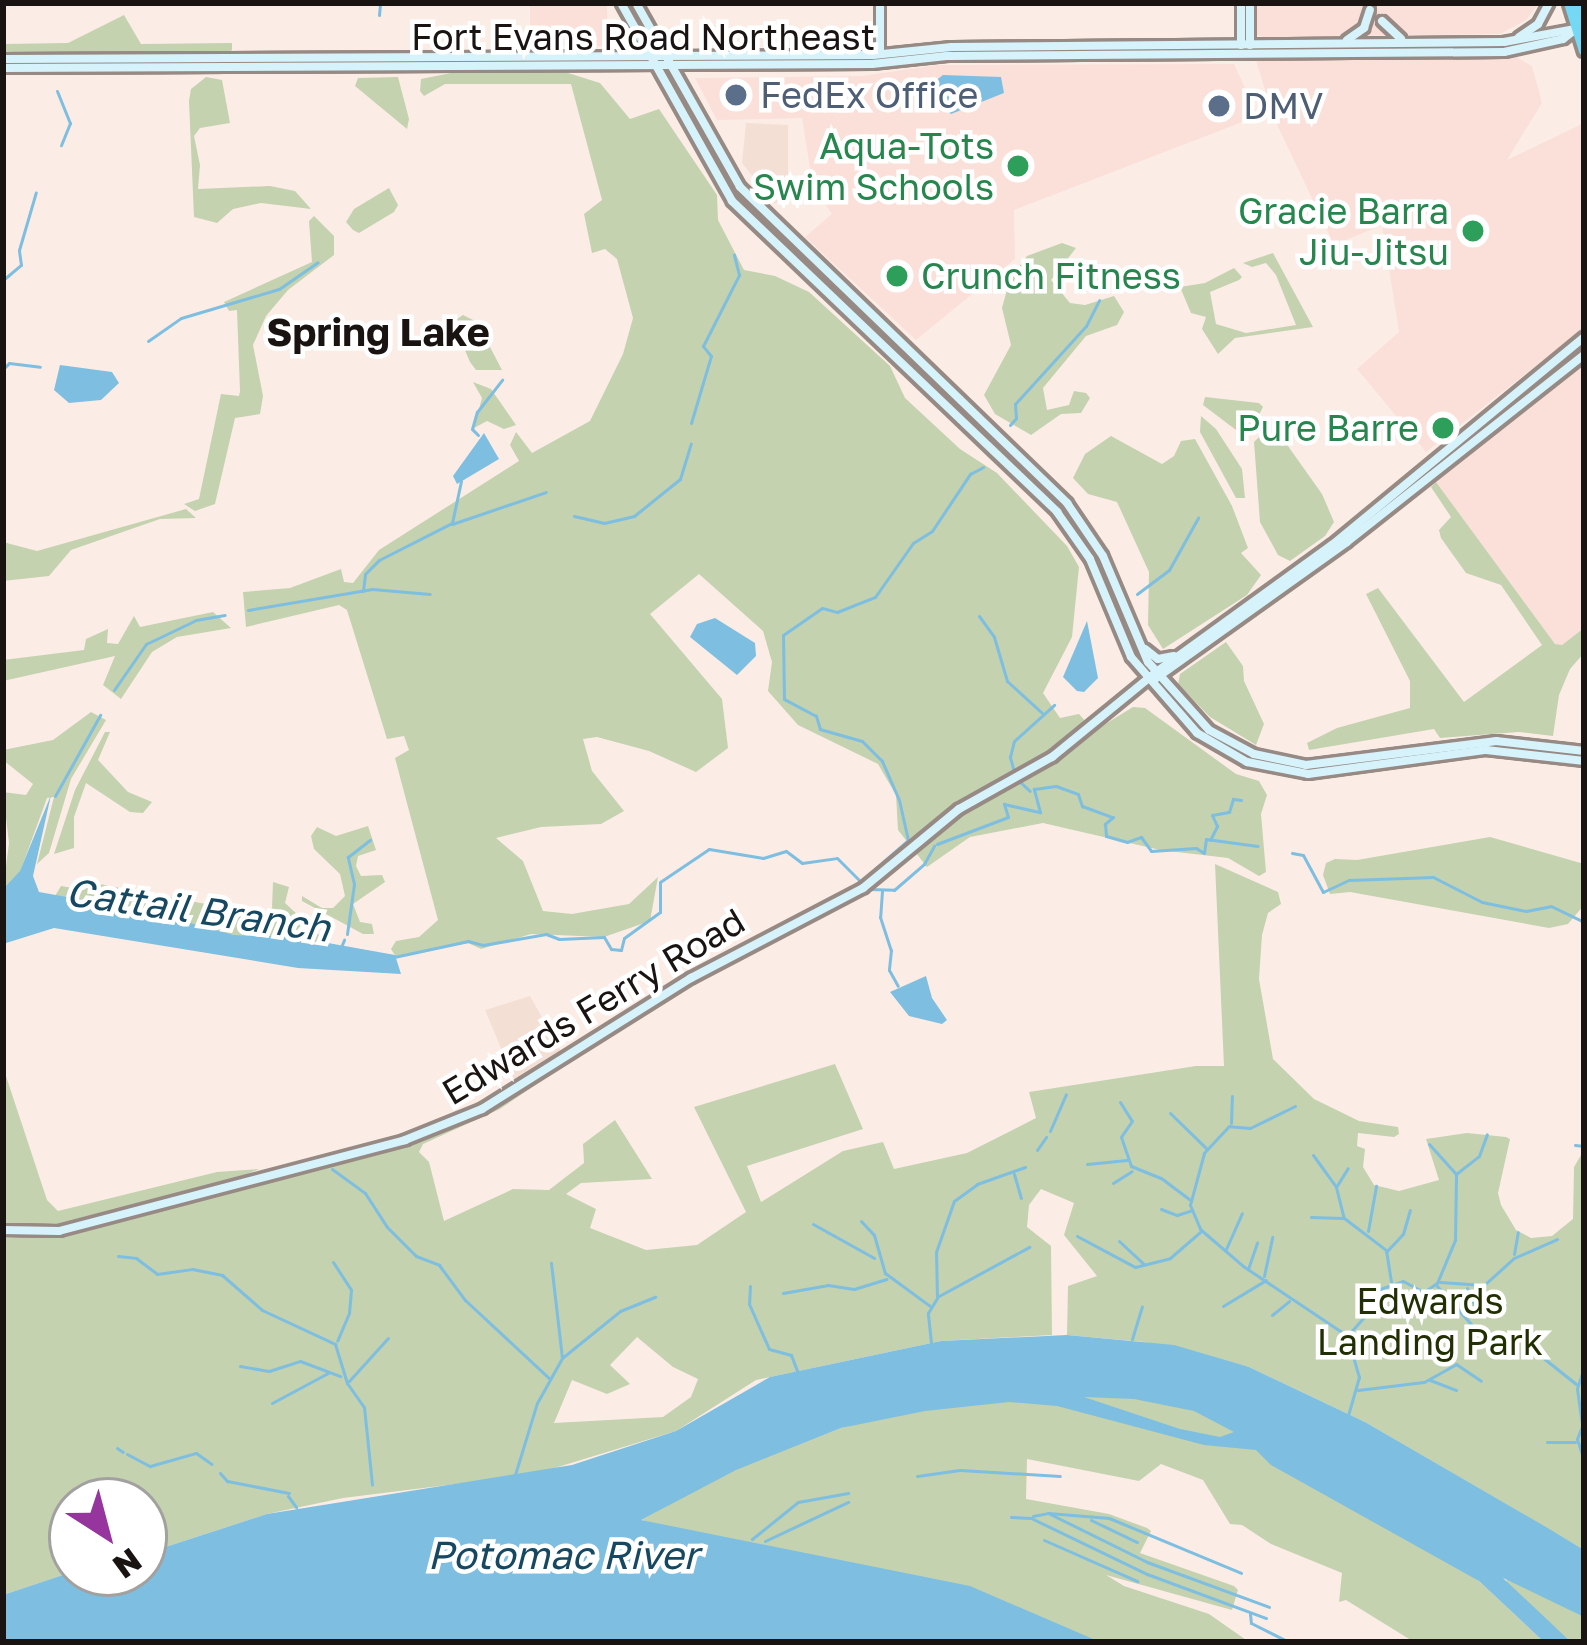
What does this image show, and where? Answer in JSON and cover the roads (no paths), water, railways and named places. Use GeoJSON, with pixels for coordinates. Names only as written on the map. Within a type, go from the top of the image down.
{"type":"FeatureCollection","features":[{"type":"Feature","properties":{"kind":"highway"},"geometry":{"type":"LineString","coordinates":[[1569,3],[1581,39]]}},
{"type":"Feature","properties":{"kind":"highway"},"geometry":{"type":"LineString","coordinates":[[1580,3],[1581,39]]}},
{"type":"Feature","properties":{"kind":"highway"},"geometry":{"type":"LineString","coordinates":[[1563,39],[1581,39]]}},
{"type":"Feature","properties":{"kind":"main road"},"geometry":{"type":"LineString","coordinates":[[621,3],[709,167],[743,213],[1065,522],[1090,560],[1119,634],[1148,682],[1197,734],[1237,758],[1278,771],[1330,774],[1486,750],[1584,760]]}},
{"type":"Feature","properties":{"kind":"main road"},"geometry":{"type":"LineString","coordinates":[[636,3],[681,88],[756,207],[1067,503],[1103,556],[1137,642],[1158,675],[1216,734],[1286,763],[1332,765],[1496,741],[1584,751]]}},
{"type":"Feature","properties":{"kind":"main road"},"geometry":{"type":"LineString","coordinates":[[880,3],[880,54]]}},
{"type":"Feature","properties":{"kind":"main road"},"geometry":{"type":"LineString","coordinates":[[1245,3],[1245,48]]}},
{"type":"Feature","properties":{"kind":"main road"},"geometry":{"type":"LineString","coordinates":[[1488,43],[1533,29],[1549,3]]}},
{"type":"Feature","properties":{"kind":"main road"},"geometry":{"type":"LineString","coordinates":[[1343,41],[1364,28],[1370,10]]}},
{"type":"Feature","properties":{"kind":"main road"},"geometry":{"type":"LineString","coordinates":[[1382,22],[1407,43]]}},
{"type":"Feature","properties":{"kind":"main road"},"geometry":{"type":"LineString","coordinates":[[625,56],[637,38]]}},
{"type":"Feature","properties":{"kind":"main road","name":"Fort Evans Road Northeast"},"geometry":{"type":"LineString","coordinates":[[3,63],[491,66],[880,54],[952,47],[1504,52],[1563,39]]}},
{"type":"Feature","properties":{"kind":"main road","name":"Fort Evans Road Northeast"},"geometry":{"type":"LineString","coordinates":[[665,60],[692,65],[1343,41],[1581,39]]}},
{"type":"Feature","properties":{"kind":"main road","name":"Fort Evans Road Northeast"},"geometry":{"type":"LineString","coordinates":[[3,63],[625,56],[649,60]]}},
{"type":"Feature","properties":{"kind":"main road"},"geometry":{"type":"LineString","coordinates":[[491,66],[538,57]]}},
{"type":"Feature","properties":{"kind":"main road"},"geometry":{"type":"LineString","coordinates":[[681,88],[682,72],[692,65]]}},
{"type":"Feature","properties":{"kind":"main road"},"geometry":{"type":"LineString","coordinates":[[1158,675],[1332,545],[1584,338]]}},
{"type":"Feature","properties":{"kind":"main road"},"geometry":{"type":"LineString","coordinates":[[1158,675],[1347,542],[1584,355]]}},
{"type":"Feature","properties":{"kind":"main road"},"geometry":{"type":"LineString","coordinates":[[1137,642],[1159,659],[1186,650]]}},
{"type":"Feature","properties":{"kind":"main road","name":"Edwards Ferry Road"},"geometry":{"type":"LineString","coordinates":[[3,1230],[59,1231],[455,1122],[766,934],[865,886],[942,820],[1052,757],[1158,675]]}},
{"type":"Feature","properties":{"kind":"water"},"geometry":{"type":"Polygon","coordinates":[[[943,75],[1001,77],[1004,93],[951,114],[935,97],[934,82],[943,75]]]}},
{"type":"Feature","properties":{"kind":"water"},"geometry":{"type":"Polygon","coordinates":[[[60,365],[112,372],[119,383],[101,400],[69,403],[54,390],[60,365]]]}},
{"type":"Feature","properties":{"kind":"water"},"geometry":{"type":"Polygon","coordinates":[[[484,433],[499,459],[457,484],[453,476],[484,433]]]}},
{"type":"Feature","properties":{"kind":"water"},"geometry":{"type":"Polygon","coordinates":[[[715,618],[755,643],[756,656],[737,675],[690,637],[697,624],[715,618]]]}},
{"type":"Feature","properties":{"kind":"water"},"geometry":{"type":"Polygon","coordinates":[[[1087,621],[1098,678],[1084,692],[1063,677],[1087,621]]]}},
{"type":"Feature","properties":{"kind":"water"},"geometry":{"type":"Polygon","coordinates":[[[51,795],[33,876],[39,892],[150,912],[234,935],[300,937],[311,945],[328,943],[395,955],[401,974],[298,968],[54,928],[3,944],[3,889],[20,871],[51,795]]]}},
{"type":"Feature","properties":{"kind":"water"},"geometry":{"type":"Polygon","coordinates":[[[926,976],[932,998],[947,1020],[942,1024],[909,1016],[890,992],[926,976]]]}},
{"type":"Feature","properties":{"kind":"water","name":"Potomac River"},"geometry":{"type":"Polygon","coordinates":[[[1067,1335],[1174,1345],[1249,1367],[1365,1422],[1584,1550],[1584,1617],[1503,1578],[1571,1642],[1544,1642],[1479,1581],[1271,1465],[1256,1450],[1204,1445],[1057,1406],[1009,1402],[925,1411],[841,1428],[736,1470],[641,1520],[970,1586],[1100,1642],[3,1642],[3,1595],[48,1580],[48,1597],[168,1597],[168,1546],[267,1514],[572,1465],[676,1431],[770,1377],[941,1341],[1067,1335]],[[1084,1397],[1180,1429],[1220,1437],[1234,1432],[1194,1411],[1134,1399],[1084,1397]]]}},
{"type":"Feature","properties":{"kind":"waterway"},"geometry":{"type":"LineString","coordinates":[[379,15],[380,3]]}},
{"type":"Feature","properties":{"kind":"waterway"},"geometry":{"type":"LineString","coordinates":[[57,91],[70,123],[61,145]]}},
{"type":"Feature","properties":{"kind":"waterway"},"geometry":{"type":"LineString","coordinates":[[3,280],[21,265],[19,250],[36,192]]}},
{"type":"Feature","properties":{"kind":"waterway"},"geometry":{"type":"LineString","coordinates":[[691,423],[711,356],[703,346],[739,275],[734,255]]}},
{"type":"Feature","properties":{"kind":"waterway"},"geometry":{"type":"LineString","coordinates":[[148,341],[181,318],[279,289],[318,262]]}},
{"type":"Feature","properties":{"kind":"waterway"},"geometry":{"type":"LineString","coordinates":[[1010,425],[1016,418],[1015,404],[1086,326],[1099,300]]}},
{"type":"Feature","properties":{"kind":"waterway"},"geometry":{"type":"LineString","coordinates":[[3,369],[9,363],[40,367]]}},
{"type":"Feature","properties":{"kind":"waterway"},"geometry":{"type":"LineString","coordinates":[[478,435],[472,429],[477,412],[502,380]]}},
{"type":"Feature","properties":{"kind":"waterway"},"geometry":{"type":"LineString","coordinates":[[574,516],[604,523],[634,516],[680,479],[691,444]]}},
{"type":"Feature","properties":{"kind":"waterway"},"geometry":{"type":"LineString","coordinates":[[860,882],[908,840],[899,800],[882,761],[862,741],[820,729],[816,716],[784,699],[783,635],[822,608],[837,612],[875,597],[913,543],[932,531],[970,474],[983,467]]}},
{"type":"Feature","properties":{"kind":"waterway"},"geometry":{"type":"LineString","coordinates":[[363,591],[365,574],[379,560],[452,523],[461,481]]}},
{"type":"Feature","properties":{"kind":"waterway"},"geometry":{"type":"LineString","coordinates":[[452,524],[546,492]]}},
{"type":"Feature","properties":{"kind":"waterway"},"geometry":{"type":"LineString","coordinates":[[1137,594],[1169,570],[1198,518]]}},
{"type":"Feature","properties":{"kind":"waterway"},"geometry":{"type":"LineString","coordinates":[[248,610],[372,589],[430,594]]}},
{"type":"Feature","properties":{"kind":"waterway"},"geometry":{"type":"LineString","coordinates":[[114,690],[146,644],[196,620],[225,615]]}},
{"type":"Feature","properties":{"kind":"waterway"},"geometry":{"type":"LineString","coordinates":[[979,616],[994,637],[1007,681],[1042,713]]}},
{"type":"Feature","properties":{"kind":"waterway"},"geometry":{"type":"LineString","coordinates":[[1014,772],[1010,757],[1014,741],[1054,705]]}},
{"type":"Feature","properties":{"kind":"waterway"},"geometry":{"type":"LineString","coordinates":[[55,796],[100,715]]}},
{"type":"Feature","properties":{"kind":"waterway"},"geometry":{"type":"LineString","coordinates":[[1018,780],[1030,791]]}},
{"type":"Feature","properties":{"kind":"waterway","name":"Cattail Branch"},"geometry":{"type":"LineString","coordinates":[[937,844],[1008,817],[1004,804],[1040,812],[1034,789],[1056,786],[1078,794],[1082,806],[1113,817],[1105,824],[1106,836],[1127,842],[1141,837],[1151,851],[1196,848],[1204,853],[1206,839],[1258,846]]}},
{"type":"Feature","properties":{"kind":"waterway"},"geometry":{"type":"LineString","coordinates":[[1210,840],[1217,826],[1212,815],[1229,812],[1233,799],[1241,800]]}},
{"type":"Feature","properties":{"kind":"waterway"},"geometry":{"type":"LineString","coordinates":[[347,934],[354,884],[348,857],[370,840]]}},
{"type":"Feature","properties":{"kind":"waterway","name":"Cattail Branch"},"geometry":{"type":"LineString","coordinates":[[869,889],[894,890],[924,864],[934,846]]}},
{"type":"Feature","properties":{"kind":"waterway","name":"Cattail Branch"},"geometry":{"type":"LineString","coordinates":[[394,957],[468,941],[483,945],[546,934],[559,939],[604,937],[611,949],[621,950],[624,938],[660,912],[660,882],[709,849],[763,858],[786,851],[802,863],[837,858],[862,883]]}},
{"type":"Feature","properties":{"kind":"waterway","name":"Cattail Branch"},"geometry":{"type":"LineString","coordinates":[[1292,853],[1303,855],[1323,892],[1349,880],[1433,877],[1482,902],[1526,911],[1551,906],[1584,922]]}},
{"type":"Feature","properties":{"kind":"waterway"},"geometry":{"type":"LineString","coordinates":[[882,891],[880,917],[891,950],[889,970],[898,986]]}},
{"type":"Feature","properties":{"kind":"waterway"},"geometry":{"type":"LineString","coordinates":[[341,947],[344,940]]}},
{"type":"Feature","properties":{"kind":"waterway"},"geometry":{"type":"LineString","coordinates":[[1050,1131],[1066,1094]]}},
{"type":"Feature","properties":{"kind":"waterway"},"geometry":{"type":"LineString","coordinates":[[1231,1123],[1232,1096]]}},
{"type":"Feature","properties":{"kind":"waterway"},"geometry":{"type":"LineString","coordinates":[[1120,1102],[1132,1121],[1121,1137],[1131,1166],[1161,1178],[1189,1199]]}},
{"type":"Feature","properties":{"kind":"waterway"},"geometry":{"type":"LineString","coordinates":[[1295,1106],[1250,1128],[1229,1126],[1204,1153],[1190,1205],[1200,1229],[1243,1266],[1343,1333]]}},
{"type":"Feature","properties":{"kind":"waterway"},"geometry":{"type":"LineString","coordinates":[[1170,1113],[1206,1148]]}},
{"type":"Feature","properties":{"kind":"waterway"},"geometry":{"type":"LineString","coordinates":[[1347,1336],[1371,1309],[1380,1289],[1403,1281],[1424,1292],[1437,1283],[1455,1240],[1456,1174],[1479,1156],[1487,1134]]}},
{"type":"Feature","properties":{"kind":"waterway"},"geometry":{"type":"LineString","coordinates":[[1037,1150],[1046,1137]]}},
{"type":"Feature","properties":{"kind":"waterway"},"geometry":{"type":"LineString","coordinates":[[1429,1144],[1455,1173]]}},
{"type":"Feature","properties":{"kind":"waterway"},"geometry":{"type":"LineString","coordinates":[[1575,1145],[1584,1146]]}},
{"type":"Feature","properties":{"kind":"waterway"},"geometry":{"type":"LineString","coordinates":[[1313,1155],[1336,1187],[1344,1218],[1386,1250],[1392,1287]]}},
{"type":"Feature","properties":{"kind":"waterway"},"geometry":{"type":"LineString","coordinates":[[1087,1164],[1127,1160]]}},
{"type":"Feature","properties":{"kind":"waterway"},"geometry":{"type":"LineString","coordinates":[[931,1343],[928,1313],[937,1298],[936,1252],[954,1201],[977,1184],[1025,1167]]}},
{"type":"Feature","properties":{"kind":"waterway"},"geometry":{"type":"LineString","coordinates":[[1336,1187],[1348,1168]]}},
{"type":"Feature","properties":{"kind":"waterway"},"geometry":{"type":"LineString","coordinates":[[332,1169],[365,1193],[387,1227],[416,1256],[439,1265],[465,1300],[549,1378]]}},
{"type":"Feature","properties":{"kind":"waterway"},"geometry":{"type":"LineString","coordinates":[[1113,1183],[1132,1171]]}},
{"type":"Feature","properties":{"kind":"waterway"},"geometry":{"type":"LineString","coordinates":[[1014,1174],[1021,1198]]}},
{"type":"Feature","properties":{"kind":"waterway"},"geometry":{"type":"LineString","coordinates":[[1368,1231],[1376,1186]]}},
{"type":"Feature","properties":{"kind":"waterway"},"geometry":{"type":"LineString","coordinates":[[1161,1209],[1177,1215],[1192,1210]]}},
{"type":"Feature","properties":{"kind":"waterway"},"geometry":{"type":"LineString","coordinates":[[1386,1252],[1403,1234],[1410,1210]]}},
{"type":"Feature","properties":{"kind":"waterway"},"geometry":{"type":"LineString","coordinates":[[1226,1249],[1242,1213]]}},
{"type":"Feature","properties":{"kind":"waterway"},"geometry":{"type":"LineString","coordinates":[[1311,1217],[1342,1218]]}},
{"type":"Feature","properties":{"kind":"waterway"},"geometry":{"type":"LineString","coordinates":[[861,1221],[874,1235],[885,1273],[930,1306]]}},
{"type":"Feature","properties":{"kind":"waterway"},"geometry":{"type":"LineString","coordinates":[[813,1224],[874,1258]]}},
{"type":"Feature","properties":{"kind":"waterway"},"geometry":{"type":"LineString","coordinates":[[1077,1236],[1135,1267],[1170,1258],[1200,1232]]}},
{"type":"Feature","properties":{"kind":"waterway"},"geometry":{"type":"LineString","coordinates":[[1514,1254],[1518,1232]]}},
{"type":"Feature","properties":{"kind":"waterway"},"geometry":{"type":"LineString","coordinates":[[1264,1276],[1272,1237]]}},
{"type":"Feature","properties":{"kind":"waterway"},"geometry":{"type":"LineString","coordinates":[[1440,1282],[1484,1285],[1514,1258],[1557,1239]]}},
{"type":"Feature","properties":{"kind":"waterway"},"geometry":{"type":"LineString","coordinates":[[1119,1241],[1144,1264]]}},
{"type":"Feature","properties":{"kind":"waterway"},"geometry":{"type":"LineString","coordinates":[[1248,1269],[1257,1243]]}},
{"type":"Feature","properties":{"kind":"waterway"},"geometry":{"type":"LineString","coordinates":[[937,1297],[1029,1247]]}},
{"type":"Feature","properties":{"kind":"waterway"},"geometry":{"type":"LineString","coordinates":[[118,1256],[136,1258],[157,1274],[192,1269],[222,1275],[262,1310],[335,1344],[347,1383],[364,1407],[372,1485]]}},
{"type":"Feature","properties":{"kind":"waterway"},"geometry":{"type":"LineString","coordinates":[[333,1262],[351,1290],[349,1313],[337,1341]]}},
{"type":"Feature","properties":{"kind":"waterway"},"geometry":{"type":"LineString","coordinates":[[514,1478],[537,1403],[562,1358],[551,1263]]}},
{"type":"Feature","properties":{"kind":"waterway"},"geometry":{"type":"LineString","coordinates":[[783,1293],[828,1285],[854,1289],[887,1279]]}},
{"type":"Feature","properties":{"kind":"waterway"},"geometry":{"type":"LineString","coordinates":[[1223,1306],[1266,1280]]}},
{"type":"Feature","properties":{"kind":"waterway"},"geometry":{"type":"LineString","coordinates":[[750,1286],[749,1304],[769,1349],[791,1355],[797,1371]]}},
{"type":"Feature","properties":{"kind":"waterway"},"geometry":{"type":"LineString","coordinates":[[1437,1286],[1471,1324]]}},
{"type":"Feature","properties":{"kind":"waterway"},"geometry":{"type":"LineString","coordinates":[[1467,1288],[1476,1308]]}},
{"type":"Feature","properties":{"kind":"waterway"},"geometry":{"type":"LineString","coordinates":[[1419,1292],[1426,1312]]}},
{"type":"Feature","properties":{"kind":"waterway"},"geometry":{"type":"LineString","coordinates":[[562,1358],[620,1311],[655,1297]]}},
{"type":"Feature","properties":{"kind":"waterway"},"geometry":{"type":"LineString","coordinates":[[1272,1315],[1289,1301]]}},
{"type":"Feature","properties":{"kind":"waterway"},"geometry":{"type":"LineString","coordinates":[[1132,1339],[1142,1307]]}},
{"type":"Feature","properties":{"kind":"waterway"},"geometry":{"type":"LineString","coordinates":[[349,1381],[388,1338]]}},
{"type":"Feature","properties":{"kind":"waterway"},"geometry":{"type":"LineString","coordinates":[[1348,1339],[1359,1377],[1348,1415]]}},
{"type":"Feature","properties":{"kind":"waterway"},"geometry":{"type":"LineString","coordinates":[[1527,1345],[1576,1384]]}},
{"type":"Feature","properties":{"kind":"waterway"},"geometry":{"type":"LineString","coordinates":[[240,1366],[269,1371],[300,1361],[340,1376]]}},
{"type":"Feature","properties":{"kind":"waterway"},"geometry":{"type":"LineString","coordinates":[[1358,1390],[1424,1382],[1456,1364],[1481,1381]]}},
{"type":"Feature","properties":{"kind":"waterway"},"geometry":{"type":"LineString","coordinates":[[1584,1367],[1577,1389],[1582,1426],[1577,1439],[1584,1460]]}},
{"type":"Feature","properties":{"kind":"waterway"},"geometry":{"type":"LineString","coordinates":[[272,1403],[328,1373]]}},
{"type":"Feature","properties":{"kind":"waterway"},"geometry":{"type":"LineString","coordinates":[[1430,1380],[1456,1390]]}},
{"type":"Feature","properties":{"kind":"waterway"},"geometry":{"type":"LineString","coordinates":[[1547,1442],[1575,1442]]}},
{"type":"Feature","properties":{"kind":"waterway"},"geometry":{"type":"LineString","coordinates":[[117,1448],[123,1452]]}},
{"type":"Feature","properties":{"kind":"waterway"},"geometry":{"type":"LineString","coordinates":[[127,1454],[150,1466],[196,1453],[212,1464]]}},
{"type":"Feature","properties":{"kind":"waterway"},"geometry":{"type":"LineString","coordinates":[[917,1476],[960,1470],[1060,1476]]}},
{"type":"Feature","properties":{"kind":"waterway"},"geometry":{"type":"LineString","coordinates":[[220,1473],[227,1481],[289,1493]]}},
{"type":"Feature","properties":{"kind":"waterway"},"geometry":{"type":"LineString","coordinates":[[752,1539],[798,1502],[848,1493]]}},
{"type":"Feature","properties":{"kind":"waterway"},"geometry":{"type":"LineString","coordinates":[[288,1496],[296,1507]]}},
{"type":"Feature","properties":{"kind":"waterway"},"geometry":{"type":"LineString","coordinates":[[765,1541],[848,1502]]}},
{"type":"Feature","properties":{"kind":"waterway"},"geometry":{"type":"LineString","coordinates":[[1048,1513],[1109,1518],[1241,1573]]}},
{"type":"Feature","properties":{"kind":"waterway"},"geometry":{"type":"LineString","coordinates":[[1033,1516],[1048,1513],[1147,1562],[1269,1607]]}},
{"type":"Feature","properties":{"kind":"waterway"},"geometry":{"type":"LineString","coordinates":[[1011,1517],[1031,1518],[1147,1574],[1266,1618]]}},
{"type":"Feature","properties":{"kind":"waterway"},"geometry":{"type":"LineString","coordinates":[[1091,1520],[1137,1542]]}},
{"type":"Feature","properties":{"kind":"waterway"},"geometry":{"type":"LineString","coordinates":[[1044,1540],[1137,1581]]}},
{"type":"Feature","properties":{"kind":"waterway"},"geometry":{"type":"LineString","coordinates":[[1250,1614],[1251,1623],[1289,1642]]}},
{"type":"Feature","properties":{"kind":"place","name":"FedEx Office"},"geometry":{"type":"Point","coordinates":[736,95]}},
{"type":"Feature","properties":{"kind":"place","name":"DMV"},"geometry":{"type":"Point","coordinates":[1219,106]}},
{"type":"Feature","properties":{"kind":"place","name":"Aqua-Tots Swim Schools"},"geometry":{"type":"Point","coordinates":[1018,166]}},
{"type":"Feature","properties":{"kind":"place","name":"Gracie Barra Jiu-Jitsu"},"geometry":{"type":"Point","coordinates":[1473,231]}},
{"type":"Feature","properties":{"kind":"place","name":"Crunch Fitness"},"geometry":{"type":"Point","coordinates":[897,276]}},
{"type":"Feature","properties":{"kind":"place","name":"Pure Barre"},"geometry":{"type":"Point","coordinates":[1443,428]}},
{"type":"Feature","properties":{"kind":"district","name":"Spring Lake"},"geometry":{"type":"Point","coordinates":[378,332]}},
{"type":"Feature","properties":{"kind":"park label","name":"Edwards Landing Park"},"geometry":{"type":"Point","coordinates":[1430,1320]}}]}
